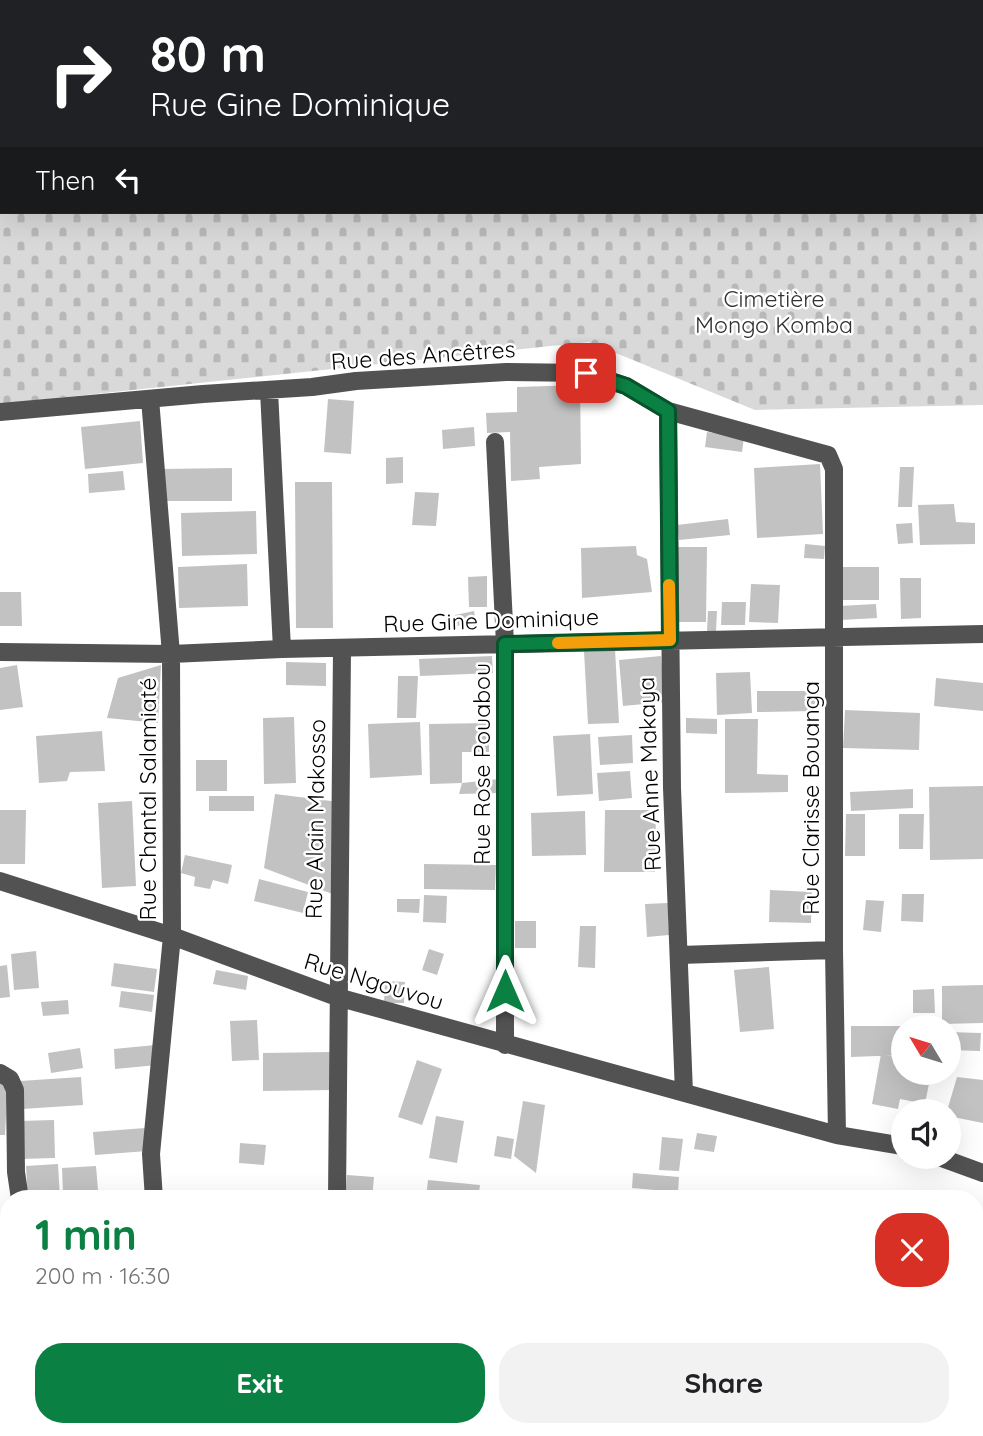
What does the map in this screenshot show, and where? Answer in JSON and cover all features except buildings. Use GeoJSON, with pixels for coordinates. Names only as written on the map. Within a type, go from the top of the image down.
{"type":"FeatureCollection","features":[{"type":"Feature","properties":{"kind":"street","name":"Rue des Ancêtres"},"geometry":{"type":"LineString","coordinates":[[0,412],[270,391],[356,381],[506,372],[586,373],[626,386],[668,411],[817,450],[828,455],[832,461]]}},
{"type":"Feature","properties":{"kind":"street"},"geometry":{"type":"LineString","coordinates":[[270,391],[282,649]]}},
{"type":"Feature","properties":{"kind":"street","name":"Rue Chantal Salamiaté"},"geometry":{"type":"LineString","coordinates":[[150,399],[171,654],[172,936],[151,1154],[153,1190]]}},
{"type":"Feature","properties":{"kind":"street","name":"Rue Anne Makaya"},"geometry":{"type":"LineString","coordinates":[[668,411],[672,788],[684,1093]]}},
{"type":"Feature","properties":{"kind":"street","name":"Rue Rose Pouabou"},"geometry":{"type":"LineString","coordinates":[[495,442],[505,644],[505,1045]]}},
{"type":"Feature","properties":{"kind":"street","name":"Rue Clarisse Bouanga"},"geometry":{"type":"LineString","coordinates":[[832,461],[837,1135]]}},
{"type":"Feature","properties":{"kind":"street","name":"Rue Gine Dominique"},"geometry":{"type":"LineString","coordinates":[[0,652],[171,654],[282,649],[983,634]]}},
{"type":"Feature","properties":{"kind":"street","name":"Rue Alain Makosso"},"geometry":{"type":"LineString","coordinates":[[337,1190],[342,649]]}},
{"type":"Feature","properties":{"kind":"street","name":"Rue Ngouvou"},"geometry":{"type":"LineString","coordinates":[[0,881],[172,936],[337,997],[837,1135],[891,1144]]}},
{"type":"Feature","properties":{"kind":"street"},"geometry":{"type":"LineString","coordinates":[[680,956],[834,950]]}},
{"type":"Feature","properties":{"kind":"street"},"geometry":{"type":"LineString","coordinates":[[0,1073],[10,1079],[15,1090],[19,1190]]}},
{"type":"Feature","properties":{"kind":"street"},"geometry":{"type":"LineString","coordinates":[[961,1165],[983,1173]]}},
{"type":"Feature","properties":{"kind":"green space","name":"Cimetière Mongo Komba"},"geometry":{"type":"Polygon","coordinates":[[[0,214],[983,214],[983,405],[755,410],[589,342],[0,404],[0,214]]]}},
{"type":"Feature","properties":{"kind":"slow traffic"},"geometry":{"type":"LineString","coordinates":[[558,643],[670,640],[669,585]]}},
{"type":"Feature","properties":{"kind":"route"},"geometry":{"type":"LineString","coordinates":[[505,991],[505,644],[670,640],[668,411],[626,386],[586,373]]}}]}
